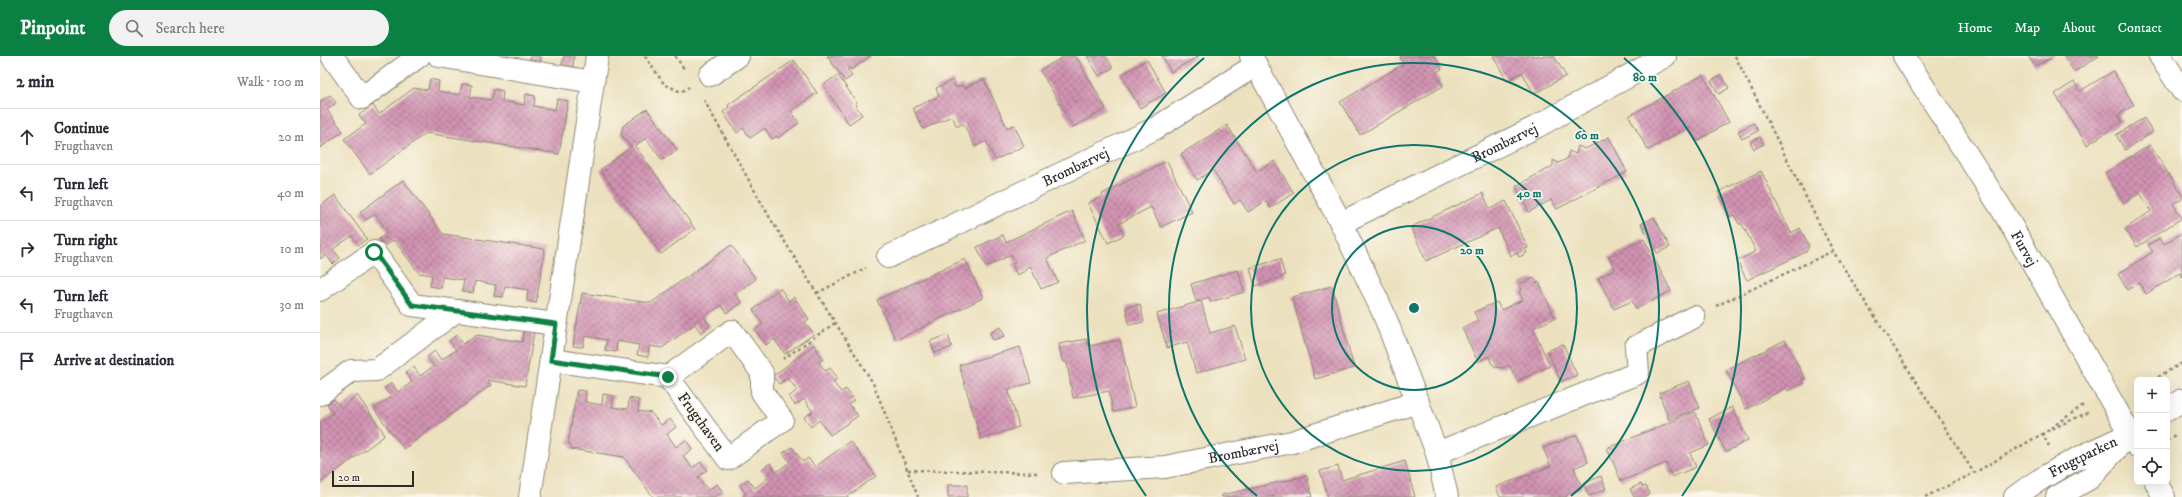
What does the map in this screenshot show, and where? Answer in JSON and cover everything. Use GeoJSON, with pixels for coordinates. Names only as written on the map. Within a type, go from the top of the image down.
{"type":"FeatureCollection","features":[{"type":"Feature","properties":{"kind":"street"},"geometry":{"type":"LineString","coordinates":[[332,56],[362,98],[419,56]]}},
{"type":"Feature","properties":{"kind":"street"},"geometry":{"type":"LineString","coordinates":[[439,56],[496,61],[594,82]]}},
{"type":"Feature","properties":{"kind":"street"},"geometry":{"type":"LineString","coordinates":[[530,497],[597,56]]}},
{"type":"Feature","properties":{"kind":"street"},"geometry":{"type":"LineString","coordinates":[[702,79],[738,56]]}},
{"type":"Feature","properties":{"kind":"street","name":"Brombærvej"},"geometry":{"type":"LineString","coordinates":[[1341,222],[1536,127],[1665,56]]}},
{"type":"Feature","properties":{"kind":"street","name":"Furvej"},"geometry":{"type":"LineString","coordinates":[[1904,56],[2003,211],[2134,434]]}},
{"type":"Feature","properties":{"kind":"street"},"geometry":{"type":"LineString","coordinates":[[2160,56],[2182,90]]}},
{"type":"Feature","properties":{"kind":"street","name":"Brombærvej"},"geometry":{"type":"LineString","coordinates":[[888,257],[1156,128],[1254,61],[1341,222],[1383,312],[1437,453],[1447,497]]}},
{"type":"Feature","properties":{"kind":"street"},"geometry":{"type":"LineString","coordinates":[[320,290],[374,252],[412,305],[556,324]]}},
{"type":"Feature","properties":{"kind":"street"},"geometry":{"type":"LineString","coordinates":[[320,394],[351,371],[377,370],[456,311]]}},
{"type":"Feature","properties":{"kind":"street"},"geometry":{"type":"LineString","coordinates":[[1437,453],[1638,373],[1636,347],[1694,317]]}},
{"type":"Feature","properties":{"kind":"street","name":"Frugthaven"},"geometry":{"type":"LineString","coordinates":[[551,360],[668,377],[732,330],[762,373],[762,392],[782,420],[728,459],[668,377]]}},
{"type":"Feature","properties":{"kind":"street"},"geometry":{"type":"LineString","coordinates":[[2170,408],[2182,400]]}},
{"type":"Feature","properties":{"kind":"street","name":"Brombærvej"},"geometry":{"type":"LineString","coordinates":[[1064,473],[1165,467],[1292,442],[1418,402]]}},
{"type":"Feature","properties":{"kind":"street","name":"Frugtparken"},"geometry":{"type":"LineString","coordinates":[[2015,497],[2035,481],[2078,457],[2134,436]]}},
{"type":"Feature","properties":{"kind":"street","name":"Frugtparken"},"geometry":{"type":"LineString","coordinates":[[2057,497],[2090,478],[2134,437]]}},
{"type":"Feature","properties":{"kind":"street"},"geometry":{"type":"LineString","coordinates":[[2158,485],[2164,497]]}},
{"type":"Feature","properties":{"kind":"path"},"geometry":{"type":"LineString","coordinates":[[645,56],[664,84],[681,92],[702,79]]}},
{"type":"Feature","properties":{"kind":"path"},"geometry":{"type":"LineString","coordinates":[[675,56],[702,79],[770,218],[873,383],[918,497]]}},
{"type":"Feature","properties":{"kind":"path"},"geometry":{"type":"LineString","coordinates":[[1735,56],[1833,250],[1974,473]]}},
{"type":"Feature","properties":{"kind":"path"},"geometry":{"type":"LineString","coordinates":[[1694,317],[1833,250]]}},
{"type":"Feature","properties":{"kind":"path"},"geometry":{"type":"LineString","coordinates":[[817,293],[888,257]]}},
{"type":"Feature","properties":{"kind":"path"},"geometry":{"type":"LineString","coordinates":[[762,373],[835,323]]}},
{"type":"Feature","properties":{"kind":"path"},"geometry":{"type":"LineString","coordinates":[[2158,377],[2182,363]]}},
{"type":"Feature","properties":{"kind":"path"},"geometry":{"type":"LineString","coordinates":[[1925,497],[1974,473],[2042,434],[2063,418]]}},
{"type":"Feature","properties":{"kind":"path"},"geometry":{"type":"LineString","coordinates":[[908,470],[1064,473]]}},
{"type":"Feature","properties":{"kind":"building"},"geometry":{"type":"Polygon","coordinates":[[[531,56],[541,56],[540,62],[530,60],[531,56]]]}},
{"type":"Feature","properties":{"kind":"building"},"geometry":{"type":"Polygon","coordinates":[[[564,56],[574,56],[573,67],[562,65],[564,56]]]}},
{"type":"Feature","properties":{"kind":"building"},"geometry":{"type":"Polygon","coordinates":[[[827,56],[871,56],[851,70],[849,67],[847,69],[852,76],[845,81],[827,56]]]}},
{"type":"Feature","properties":{"kind":"building"},"geometry":{"type":"Polygon","coordinates":[[[1065,56],[1076,56],[1106,109],[1073,127],[1040,70],[1065,56]]]}},
{"type":"Feature","properties":{"kind":"building"},"geometry":{"type":"Polygon","coordinates":[[[1087,56],[1106,56],[1113,68],[1099,76],[1087,56]]]}},
{"type":"Feature","properties":{"kind":"building"},"geometry":{"type":"Polygon","coordinates":[[[1162,56],[1199,56],[1171,72],[1162,56]]]}},
{"type":"Feature","properties":{"kind":"building"},"geometry":{"type":"Polygon","coordinates":[[[1435,56],[1442,69],[1435,73],[1443,86],[1360,135],[1340,102],[1403,64],[1400,57],[1435,56]]]}},
{"type":"Feature","properties":{"kind":"building"},"geometry":{"type":"Polygon","coordinates":[[[1493,56],[1554,56],[1566,76],[1534,94],[1522,72],[1507,81],[1493,56]]]}},
{"type":"Feature","properties":{"kind":"building"},"geometry":{"type":"Polygon","coordinates":[[[2028,56],[2055,56],[2035,66],[2028,56]]]}},
{"type":"Feature","properties":{"kind":"building"},"geometry":{"type":"Polygon","coordinates":[[[2064,56],[2099,56],[2074,72],[2064,56]]]}},
{"type":"Feature","properties":{"kind":"building"},"geometry":{"type":"Polygon","coordinates":[[[794,60],[817,93],[791,111],[799,123],[778,138],[777,136],[772,139],[765,128],[750,138],[743,128],[737,133],[723,112],[729,107],[728,105],[794,60]]]}},
{"type":"Feature","properties":{"kind":"building"},"geometry":{"type":"Polygon","coordinates":[[[1147,60],[1166,93],[1140,108],[1121,75],[1147,60]]]}},
{"type":"Feature","properties":{"kind":"building"},"geometry":{"type":"Polygon","coordinates":[[[2113,71],[2134,105],[2118,115],[2122,122],[2087,145],[2055,94],[2074,82],[2080,91],[2113,71]]]}},
{"type":"Feature","properties":{"kind":"building"},"geometry":{"type":"Polygon","coordinates":[[[838,75],[857,103],[855,105],[862,115],[849,124],[823,85],[838,75]]]}},
{"type":"Feature","properties":{"kind":"building"},"geometry":{"type":"Polygon","coordinates":[[[1703,75],[1729,122],[1697,141],[1689,127],[1648,150],[1629,116],[1703,75]]]}},
{"type":"Feature","properties":{"kind":"building"},"geometry":{"type":"Polygon","coordinates":[[[1721,75],[1729,88],[1719,94],[1711,81],[1721,75]]]}},
{"type":"Feature","properties":{"kind":"building"},"geometry":{"type":"Polygon","coordinates":[[[430,79],[439,81],[438,91],[460,95],[462,84],[472,85],[470,97],[492,100],[494,89],[503,91],[502,101],[524,105],[526,94],[535,96],[534,106],[555,110],[557,99],[568,101],[559,154],[426,133],[370,174],[344,139],[366,124],[359,115],[373,105],[379,114],[414,88],[428,90],[430,79]]]}},
{"type":"Feature","properties":{"kind":"building"},"geometry":{"type":"Polygon","coordinates":[[[984,79],[1007,128],[1014,125],[1024,146],[995,160],[986,141],[975,147],[963,123],[957,127],[952,116],[923,129],[913,108],[939,96],[936,88],[953,80],[956,88],[962,85],[964,88],[984,79]]]}},
{"type":"Feature","properties":{"kind":"building"},"geometry":{"type":"Polygon","coordinates":[[[330,95],[336,103],[327,110],[343,131],[320,148],[320,100],[321,101],[330,95]]]}},
{"type":"Feature","properties":{"kind":"building"},"geometry":{"type":"Polygon","coordinates":[[[647,109],[677,150],[662,160],[646,138],[635,146],[695,229],[661,254],[600,170],[631,147],[621,134],[623,126],[647,109]]]}},
{"type":"Feature","properties":{"kind":"building"},"geometry":{"type":"Polygon","coordinates":[[[2144,118],[2153,132],[2125,150],[2116,135],[2144,118]]]}},
{"type":"Feature","properties":{"kind":"building"},"geometry":{"type":"Polygon","coordinates":[[[1754,123],[1758,131],[1742,139],[1738,131],[1754,123]]]}},
{"type":"Feature","properties":{"kind":"building"},"geometry":{"type":"Polygon","coordinates":[[[1227,125],[1257,172],[1274,161],[1294,193],[1270,208],[1266,201],[1248,212],[1240,200],[1234,204],[1213,170],[1197,180],[1181,154],[1227,125]]]}},
{"type":"Feature","properties":{"kind":"building"},"geometry":{"type":"Polygon","coordinates":[[[1609,137],[1627,172],[1557,209],[1551,200],[1529,212],[1516,186],[1553,166],[1553,160],[1558,163],[1567,159],[1569,151],[1576,154],[1578,146],[1585,149],[1609,137]]]}},
{"type":"Feature","properties":{"kind":"building"},"geometry":{"type":"Polygon","coordinates":[[[1760,137],[1764,144],[1754,149],[1750,142],[1760,137]]]}},
{"type":"Feature","properties":{"kind":"building"},"geometry":{"type":"Polygon","coordinates":[[[2150,145],[2182,195],[2182,199],[2173,204],[2182,218],[2137,247],[2125,229],[2151,211],[2140,193],[2124,203],[2105,173],[2150,145]]]}},
{"type":"Feature","properties":{"kind":"building"},"geometry":{"type":"Polygon","coordinates":[[[1167,161],[1192,212],[1161,227],[1151,207],[1118,224],[1124,235],[1108,243],[1088,203],[1103,196],[1102,194],[1167,161]]]}},
{"type":"Feature","properties":{"kind":"building"},"geometry":{"type":"Polygon","coordinates":[[[1761,171],[1791,233],[1800,228],[1809,246],[1806,252],[1747,280],[1737,261],[1756,251],[1742,224],[1739,224],[1734,215],[1730,217],[1718,192],[1761,171]]]}},
{"type":"Feature","properties":{"kind":"building"},"geometry":{"type":"Polygon","coordinates":[[[403,180],[443,234],[545,249],[536,303],[527,301],[528,290],[505,286],[503,297],[494,296],[496,285],[475,281],[473,293],[462,291],[464,280],[442,277],[441,288],[430,286],[432,275],[419,273],[394,240],[385,246],[379,239],[388,232],[375,214],[366,220],[360,212],[403,180]]]}},
{"type":"Feature","properties":{"kind":"building"},"geometry":{"type":"Polygon","coordinates":[[[1483,193],[1490,209],[1506,201],[1528,248],[1525,249],[1527,253],[1519,257],[1517,253],[1511,256],[1498,228],[1426,261],[1411,227],[1483,193]]]}},
{"type":"Feature","properties":{"kind":"building"},"geometry":{"type":"Polygon","coordinates":[[[335,195],[367,239],[358,245],[352,236],[333,249],[340,258],[333,264],[326,255],[320,259],[320,206],[335,195]]]}},
{"type":"Feature","properties":{"kind":"building"},"geometry":{"type":"Polygon","coordinates":[[[1072,211],[1085,240],[1047,258],[1058,282],[1041,289],[1030,266],[1026,268],[1027,270],[1017,275],[1012,264],[1015,263],[1011,255],[986,267],[977,247],[1003,235],[1006,242],[1072,211]]]}},
{"type":"Feature","properties":{"kind":"building"},"geometry":{"type":"Polygon","coordinates":[[[1654,217],[1670,247],[1657,253],[1641,224],[1654,217]]]}},
{"type":"Feature","properties":{"kind":"building"},"geometry":{"type":"Polygon","coordinates":[[[2182,233],[2182,277],[2180,273],[2146,294],[2139,283],[2127,290],[2118,274],[2153,252],[2148,245],[2160,238],[2164,244],[2182,233]]]}},
{"type":"Feature","properties":{"kind":"building"},"geometry":{"type":"Polygon","coordinates":[[[1644,239],[1671,291],[1636,309],[1632,301],[1614,309],[1598,278],[1615,269],[1609,257],[1644,239]]]}},
{"type":"Feature","properties":{"kind":"building"},"geometry":{"type":"Polygon","coordinates":[[[731,245],[756,279],[735,294],[742,303],[727,313],[721,305],[704,317],[710,326],[701,333],[695,324],[662,348],[649,346],[648,357],[637,355],[639,345],[617,341],[616,352],[605,350],[607,340],[585,336],[583,347],[573,346],[582,293],[651,303],[731,245]]]}},
{"type":"Feature","properties":{"kind":"building"},"geometry":{"type":"Polygon","coordinates":[[[965,259],[983,298],[896,340],[877,300],[965,259]]]}},
{"type":"Feature","properties":{"kind":"building"},"geometry":{"type":"Polygon","coordinates":[[[1280,259],[1285,276],[1255,286],[1250,268],[1280,259]]]}},
{"type":"Feature","properties":{"kind":"building"},"geometry":{"type":"Polygon","coordinates":[[[1238,270],[1244,292],[1210,302],[1209,297],[1196,301],[1191,284],[1238,270]]]}},
{"type":"Feature","properties":{"kind":"building"},"geometry":{"type":"Polygon","coordinates":[[[1534,278],[1537,283],[1539,282],[1555,318],[1533,328],[1550,366],[1517,381],[1509,365],[1503,368],[1496,367],[1491,363],[1489,356],[1478,362],[1462,328],[1478,321],[1474,312],[1497,302],[1501,310],[1523,300],[1519,292],[1522,290],[1519,284],[1534,278]]]}},
{"type":"Feature","properties":{"kind":"building"},"geometry":{"type":"Polygon","coordinates":[[[1332,286],[1354,368],[1315,379],[1292,297],[1332,286]]]}},
{"type":"Feature","properties":{"kind":"building"},"geometry":{"type":"Polygon","coordinates":[[[780,288],[789,301],[794,297],[809,319],[805,322],[814,334],[785,354],[774,339],[766,345],[755,330],[763,324],[753,310],[780,288]]]}},
{"type":"Feature","properties":{"kind":"building"},"geometry":{"type":"Polygon","coordinates":[[[1201,301],[1210,333],[1235,326],[1245,359],[1196,373],[1187,342],[1167,348],[1157,314],[1201,301]]]}},
{"type":"Feature","properties":{"kind":"building"},"geometry":{"type":"Polygon","coordinates":[[[1140,304],[1144,322],[1129,325],[1126,307],[1140,304]]]}},
{"type":"Feature","properties":{"kind":"building"},"geometry":{"type":"Polygon","coordinates":[[[1000,327],[1005,336],[993,340],[990,333],[1000,327]]]}},
{"type":"Feature","properties":{"kind":"building"},"geometry":{"type":"Polygon","coordinates":[[[524,330],[534,332],[525,386],[487,380],[491,385],[404,449],[374,409],[391,397],[384,388],[392,383],[398,392],[412,382],[406,372],[414,367],[420,376],[434,366],[427,357],[435,351],[441,360],[456,350],[449,341],[457,335],[463,344],[477,335],[522,342],[524,330]]]}},
{"type":"Feature","properties":{"kind":"building"},"geometry":{"type":"Polygon","coordinates":[[[948,335],[952,347],[935,353],[930,341],[948,335]]]}},
{"type":"Feature","properties":{"kind":"building"},"geometry":{"type":"Polygon","coordinates":[[[1087,339],[1088,346],[1120,340],[1135,407],[1113,412],[1109,391],[1073,398],[1067,363],[1062,360],[1059,344],[1087,339]]]}},
{"type":"Feature","properties":{"kind":"building"},"geometry":{"type":"Polygon","coordinates":[[[1785,340],[1805,379],[1802,380],[1803,383],[1788,391],[1786,388],[1746,409],[1726,370],[1785,340]]]}},
{"type":"Feature","properties":{"kind":"building"},"geometry":{"type":"Polygon","coordinates":[[[1563,344],[1577,375],[1561,382],[1547,351],[1563,344]]]}},
{"type":"Feature","properties":{"kind":"building"},"geometry":{"type":"Polygon","coordinates":[[[814,345],[823,359],[819,362],[825,371],[830,368],[838,378],[833,382],[841,392],[846,389],[854,400],[849,404],[858,416],[830,435],[819,420],[811,427],[804,417],[813,412],[804,399],[795,405],[789,397],[797,390],[788,378],[779,384],[773,376],[814,345]]]}},
{"type":"Feature","properties":{"kind":"building"},"geometry":{"type":"Polygon","coordinates":[[[1020,347],[1031,383],[1008,389],[1019,427],[981,439],[959,365],[1020,347]]]}},
{"type":"Feature","properties":{"kind":"building"},"geometry":{"type":"Polygon","coordinates":[[[1689,381],[1700,408],[1669,420],[1659,393],[1689,381]]]}},
{"type":"Feature","properties":{"kind":"building"},"geometry":{"type":"Polygon","coordinates":[[[577,390],[586,391],[585,402],[602,405],[603,394],[614,396],[612,407],[628,409],[629,398],[639,400],[638,411],[651,413],[661,425],[670,419],[676,427],[667,434],[676,447],[686,440],[692,449],[683,456],[692,468],[701,462],[707,470],[698,477],[708,490],[717,484],[723,492],[715,497],[653,497],[624,457],[571,449],[571,444],[568,444],[577,390]]]}},
{"type":"Feature","properties":{"kind":"building"},"geometry":{"type":"Polygon","coordinates":[[[357,395],[382,430],[384,436],[320,483],[320,423],[333,413],[327,404],[334,399],[341,408],[357,395]]]}},
{"type":"Feature","properties":{"kind":"building"},"geometry":{"type":"Polygon","coordinates":[[[1732,407],[1748,440],[1726,452],[1709,419],[1732,407]]]}},
{"type":"Feature","properties":{"kind":"building"},"geometry":{"type":"Polygon","coordinates":[[[1695,412],[1709,445],[1690,453],[1696,467],[1672,477],[1666,463],[1621,481],[1607,448],[1695,412]]]}},
{"type":"Feature","properties":{"kind":"building"},"geometry":{"type":"Polygon","coordinates":[[[1577,435],[1588,462],[1574,468],[1582,488],[1566,495],[1567,497],[1500,497],[1496,487],[1551,466],[1543,448],[1577,435]]]}},
{"type":"Feature","properties":{"kind":"building"},"geometry":{"type":"Polygon","coordinates":[[[850,441],[876,476],[847,497],[742,497],[746,494],[740,485],[748,479],[755,488],[768,478],[762,469],[770,463],[776,472],[790,462],[783,453],[792,447],[803,462],[808,458],[815,467],[850,441]]]}},
{"type":"Feature","properties":{"kind":"building"},"geometry":{"type":"Polygon","coordinates":[[[1405,461],[1415,497],[1328,497],[1320,471],[1338,466],[1342,480],[1405,461]]]}},
{"type":"Feature","properties":{"kind":"building"},"geometry":{"type":"Polygon","coordinates":[[[1307,476],[1312,497],[1222,497],[1222,495],[1307,476]]]}},
{"type":"Feature","properties":{"kind":"building"},"geometry":{"type":"Polygon","coordinates":[[[1601,476],[1606,489],[1589,496],[1583,484],[1601,476]]]}},
{"type":"Feature","properties":{"kind":"building"},"geometry":{"type":"Polygon","coordinates":[[[1641,484],[1643,487],[1646,486],[1650,494],[1647,497],[1634,497],[1630,489],[1641,484]]]}},
{"type":"Feature","properties":{"kind":"building"},"geometry":{"type":"Polygon","coordinates":[[[948,485],[967,485],[967,497],[948,497],[948,485]]]}},
{"type":"Feature","properties":{"kind":"route"},"geometry":{"type":"LineString","coordinates":[[374,252],[412,305],[556,324],[551,360],[668,377]]}}]}
